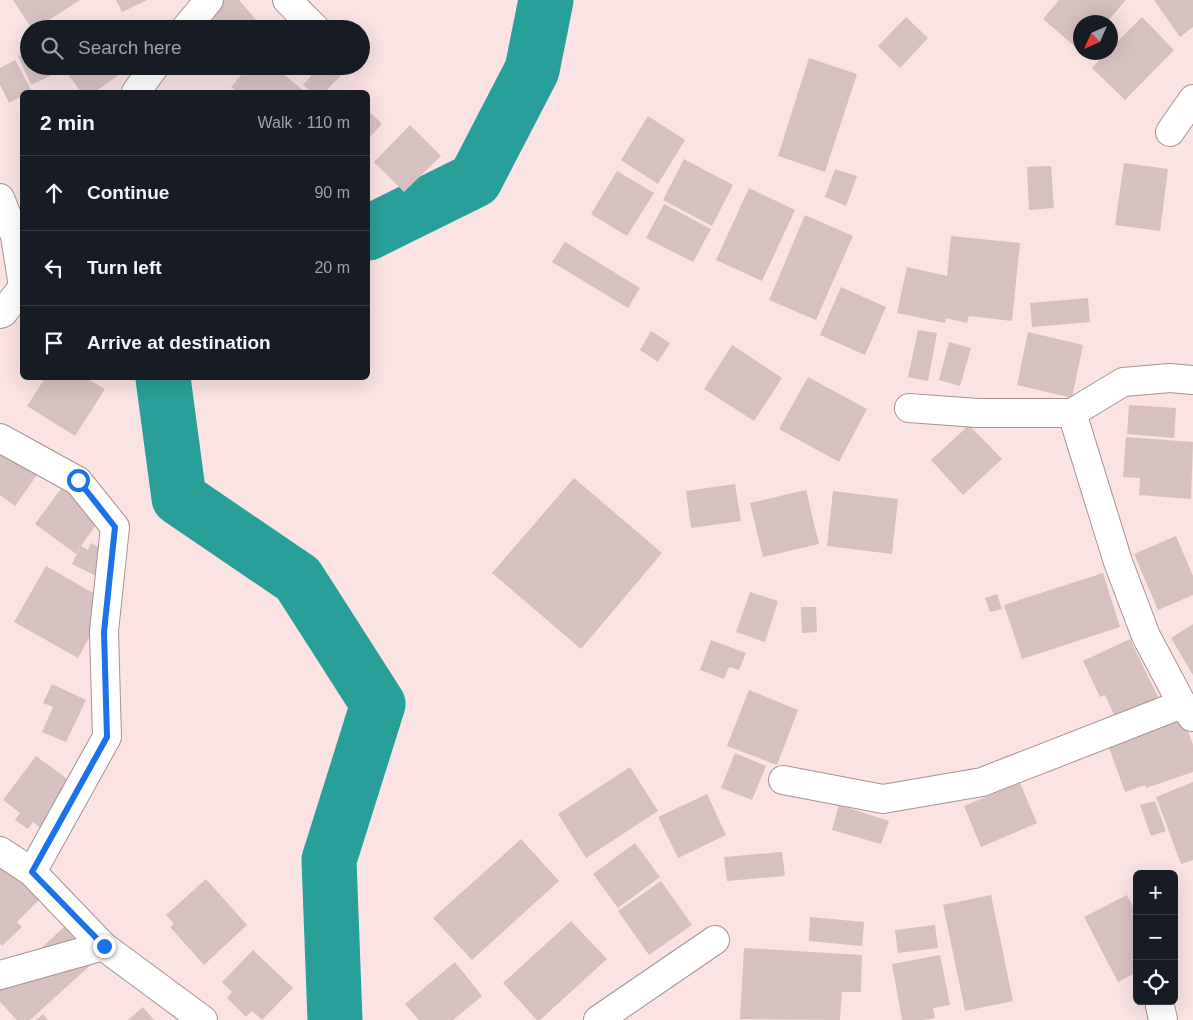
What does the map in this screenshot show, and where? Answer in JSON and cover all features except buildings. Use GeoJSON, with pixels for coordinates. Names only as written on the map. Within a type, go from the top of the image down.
{"type":"FeatureCollection","features":[{"type":"Feature","properties":{"kind":"street"},"geometry":{"type":"LineString","coordinates":[[193,20],[209,0]]}},
{"type":"Feature","properties":{"kind":"street"},"geometry":{"type":"LineString","coordinates":[[287,0],[307,20]]}},
{"type":"Feature","properties":{"kind":"street"},"geometry":{"type":"LineString","coordinates":[[137,90],[148,75]]}},
{"type":"Feature","properties":{"kind":"street"},"geometry":{"type":"LineString","coordinates":[[1170,132],[1193,99]]}},
{"type":"Feature","properties":{"kind":"street"},"geometry":{"type":"LineString","coordinates":[[0,198],[15,236],[20,267]]}},
{"type":"Feature","properties":{"kind":"street"},"geometry":{"type":"LineString","coordinates":[[0,314],[20,291]]}},
{"type":"Feature","properties":{"kind":"street"},"geometry":{"type":"LineString","coordinates":[[910,408],[977,413],[1072,413],[1123,382],[1170,378],[1193,380]]}},
{"type":"Feature","properties":{"kind":"street"},"geometry":{"type":"LineString","coordinates":[[783,780],[884,799],[982,782],[1187,711],[1146,636],[1118,562],[1072,413]]}},
{"type":"Feature","properties":{"kind":"street"},"geometry":{"type":"LineString","coordinates":[[0,438],[78,480],[115,527],[104,632],[107,737],[32,872]]}},
{"type":"Feature","properties":{"kind":"street"},"geometry":{"type":"LineString","coordinates":[[0,851],[32,872],[104,946],[203,1020]]}},
{"type":"Feature","properties":{"kind":"street"},"geometry":{"type":"LineString","coordinates":[[598,1020],[715,940]]}},
{"type":"Feature","properties":{"kind":"street"},"geometry":{"type":"LineString","coordinates":[[0,975],[104,946]]}},
{"type":"Feature","properties":{"kind":"street"},"geometry":{"type":"LineString","coordinates":[[1160,1005],[1163,1020]]}},
{"type":"Feature","properties":{"kind":"waterway"},"geometry":{"type":"LineString","coordinates":[[370,232],[475,180],[532,70],[546,0]]}},
{"type":"Feature","properties":{"kind":"waterway"},"geometry":{"type":"LineString","coordinates":[[163,380],[179,498],[298,579],[378,704],[329,860],[335,1020]]}},
{"type":"Feature","properties":{"kind":"route"},"geometry":{"type":"LineString","coordinates":[[78,480],[115,527],[104,632],[107,737],[32,872],[104,946]]}}]}
